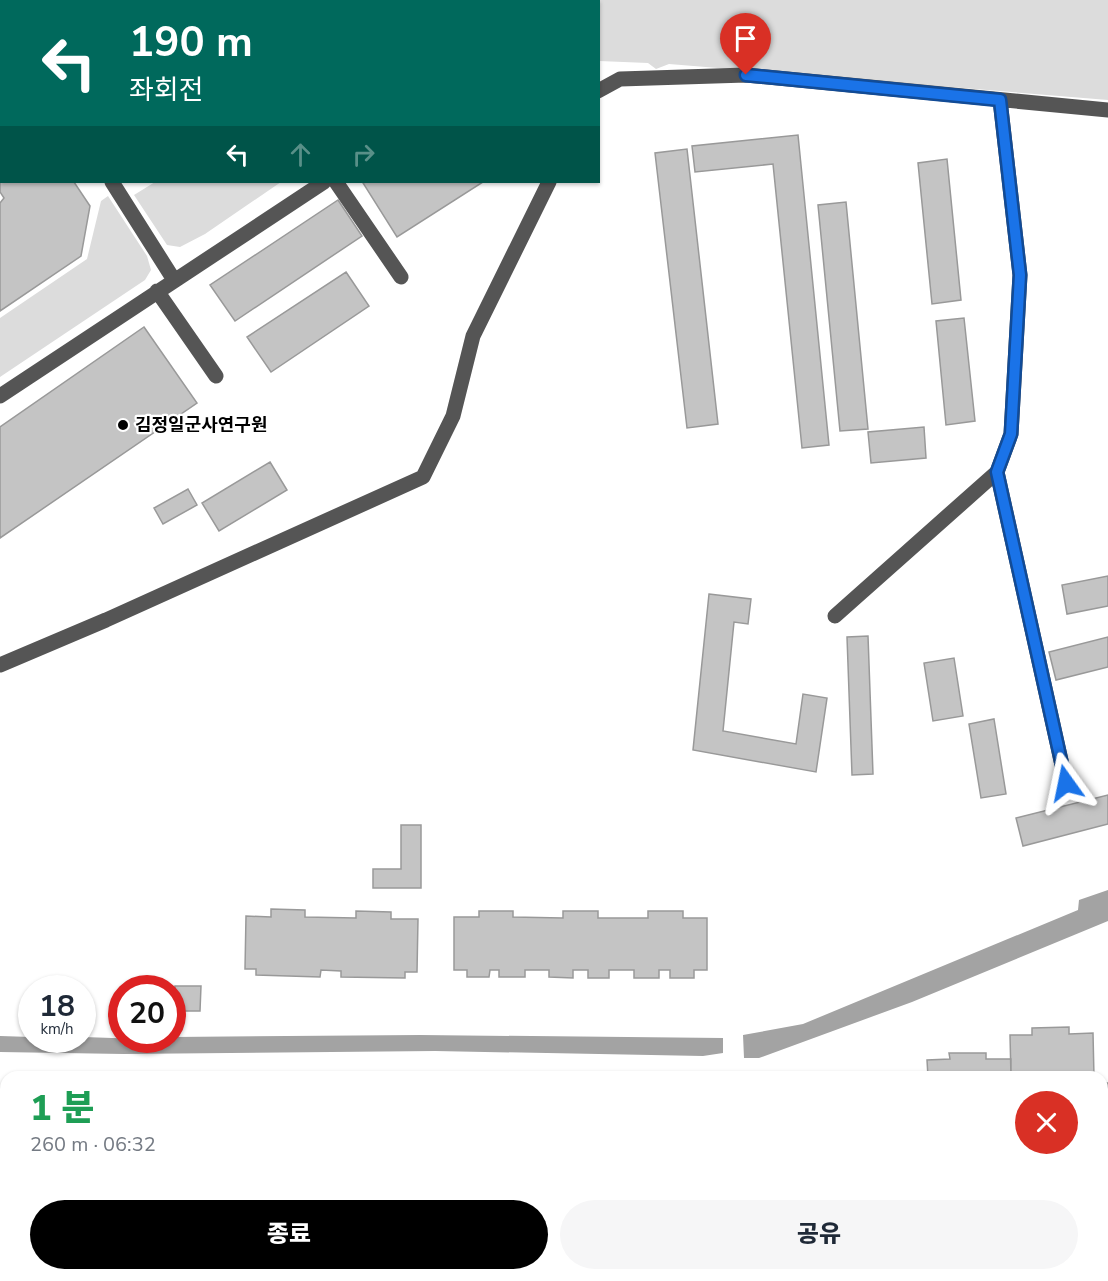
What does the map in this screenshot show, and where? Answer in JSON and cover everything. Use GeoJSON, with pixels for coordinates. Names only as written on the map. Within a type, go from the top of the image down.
{"type":"FeatureCollection","features":[{"type":"Feature","properties":{"kind":"street"},"geometry":{"type":"LineString","coordinates":[[600,90],[620,80],[746,75],[1108,110]]}},
{"type":"Feature","properties":{"kind":"street"},"geometry":{"type":"LineString","coordinates":[[835,616],[997,472],[1011,434],[1020,275],[1000,100]]}},
{"type":"Feature","properties":{"kind":"street"},"geometry":{"type":"LineString","coordinates":[[0,396],[322,183]]}},
{"type":"Feature","properties":{"kind":"street"},"geometry":{"type":"LineString","coordinates":[[337,183],[401,277]]}},
{"type":"Feature","properties":{"kind":"street"},"geometry":{"type":"LineString","coordinates":[[0,665],[106,620],[423,477],[453,416],[473,336],[549,183]]}},
{"type":"Feature","properties":{"kind":"street"},"geometry":{"type":"LineString","coordinates":[[118,184],[174,280]]}},
{"type":"Feature","properties":{"kind":"street"},"geometry":{"type":"LineString","coordinates":[[157,291],[216,376]]}},
{"type":"Feature","properties":{"kind":"street"},"geometry":{"type":"LineString","coordinates":[[997,472],[1066,783]]}},
{"type":"Feature","properties":{"kind":"shaded area"},"geometry":{"type":"Polygon","coordinates":[[[600,0],[1108,0],[1108,100],[669,64],[656,69],[648,63],[600,61],[600,0]]]}},
{"type":"Feature","properties":{"kind":"shaded area"},"geometry":{"type":"Polygon","coordinates":[[[153,183],[280,183],[205,234],[180,247],[167,245],[134,195],[153,183]]]}},
{"type":"Feature","properties":{"kind":"shaded area"},"geometry":{"type":"Polygon","coordinates":[[[108,196],[147,256],[151,270],[145,280],[0,377],[0,318],[87,259],[101,201],[108,196]]]}},
{"type":"Feature","properties":{"kind":"shaded area"},"geometry":{"type":"Polygon","coordinates":[[[1108,890],[1108,921],[912,1002],[759,1058],[744,1058],[743,1035],[803,1024],[1078,910],[1079,900],[1108,890]]]}},
{"type":"Feature","properties":{"kind":"shaded area"},"geometry":{"type":"Polygon","coordinates":[[[420,1035],[723,1038],[723,1053],[703,1056],[435,1051],[124,1054],[62,1053],[96,1053],[96,1037],[108,1038],[108,1053],[186,1053],[186,1037],[420,1035]]]}},
{"type":"Feature","properties":{"kind":"shaded area"},"geometry":{"type":"Polygon","coordinates":[[[0,1036],[18,1037],[18,1052],[0,1052],[0,1036]]]}},
{"type":"Feature","properties":{"kind":"building"},"geometry":{"type":"Polygon","coordinates":[[[798,135],[829,445],[802,448],[773,164],[695,172],[692,146],[798,135]]]}},
{"type":"Feature","properties":{"kind":"building"},"geometry":{"type":"Polygon","coordinates":[[[687,149],[718,424],[687,428],[655,153],[687,149]]]}},
{"type":"Feature","properties":{"kind":"building"},"geometry":{"type":"Polygon","coordinates":[[[947,159],[961,300],[932,304],[918,163],[947,159]]]}},
{"type":"Feature","properties":{"kind":"building"},"geometry":{"type":"Polygon","coordinates":[[[0,183],[75,183],[90,206],[81,256],[0,311],[0,203],[4,198],[0,192],[0,183]]]}},
{"type":"Feature","properties":{"kind":"building"},"geometry":{"type":"Polygon","coordinates":[[[363,183],[481,183],[397,237],[363,183]]]}},
{"type":"Feature","properties":{"kind":"building"},"geometry":{"type":"Polygon","coordinates":[[[338,200],[362,236],[235,321],[210,285],[338,200]]]}},
{"type":"Feature","properties":{"kind":"building"},"geometry":{"type":"Polygon","coordinates":[[[846,202],[868,429],[840,431],[818,205],[846,202]]]}},
{"type":"Feature","properties":{"kind":"building"},"geometry":{"type":"Polygon","coordinates":[[[346,272],[369,306],[271,372],[247,337],[346,272]]]}},
{"type":"Feature","properties":{"kind":"building"},"geometry":{"type":"Polygon","coordinates":[[[964,318],[975,421],[946,425],[936,321],[964,318]]]}},
{"type":"Feature","properties":{"kind":"building"},"geometry":{"type":"Polygon","coordinates":[[[144,327],[197,403],[0,538],[0,427],[144,327]]]}},
{"type":"Feature","properties":{"kind":"building"},"geometry":{"type":"Polygon","coordinates":[[[924,427],[926,458],[871,463],[868,432],[924,427]]]}},
{"type":"Feature","properties":{"kind":"building"},"geometry":{"type":"Polygon","coordinates":[[[270,462],[287,490],[219,531],[202,503],[270,462]]]}},
{"type":"Feature","properties":{"kind":"building"},"geometry":{"type":"Polygon","coordinates":[[[188,489],[197,505],[163,524],[154,508],[188,489]]]}},
{"type":"Feature","properties":{"kind":"building"},"geometry":{"type":"Polygon","coordinates":[[[1108,576],[1108,606],[1067,614],[1062,585],[1108,576]]]}},
{"type":"Feature","properties":{"kind":"building"},"geometry":{"type":"Polygon","coordinates":[[[709,594],[751,599],[748,624],[734,622],[723,731],[796,744],[803,694],[827,698],[816,772],[693,750],[709,594]]]}},
{"type":"Feature","properties":{"kind":"building"},"geometry":{"type":"Polygon","coordinates":[[[868,636],[873,774],[852,775],[847,637],[868,636]]]}},
{"type":"Feature","properties":{"kind":"building"},"geometry":{"type":"Polygon","coordinates":[[[1108,637],[1108,667],[1056,680],[1049,652],[1108,637]]]}},
{"type":"Feature","properties":{"kind":"building"},"geometry":{"type":"Polygon","coordinates":[[[954,658],[963,716],[933,721],[924,663],[954,658]]]}},
{"type":"Feature","properties":{"kind":"building"},"geometry":{"type":"Polygon","coordinates":[[[994,719],[1006,794],[981,798],[969,724],[994,719]]]}},
{"type":"Feature","properties":{"kind":"building"},"geometry":{"type":"Polygon","coordinates":[[[1108,795],[1108,824],[1023,846],[1016,818],[1108,795]]]}},
{"type":"Feature","properties":{"kind":"building"},"geometry":{"type":"Polygon","coordinates":[[[401,825],[421,825],[421,888],[373,888],[373,869],[401,869],[401,825]]]}},
{"type":"Feature","properties":{"kind":"building"},"geometry":{"type":"Polygon","coordinates":[[[271,909],[305,910],[305,917],[356,918],[356,911],[391,912],[391,919],[418,919],[417,972],[405,972],[405,978],[341,977],[341,971],[321,970],[320,977],[256,975],[256,969],[245,969],[246,916],[271,917],[271,909]]]}},
{"type":"Feature","properties":{"kind":"building"},"geometry":{"type":"Polygon","coordinates":[[[479,911],[513,911],[513,917],[563,918],[563,911],[598,911],[598,918],[648,918],[648,911],[683,911],[683,918],[707,918],[707,970],[694,970],[694,978],[670,978],[670,970],[659,970],[659,978],[634,978],[634,970],[609,970],[609,978],[588,978],[588,970],[573,970],[573,978],[549,977],[549,970],[525,970],[525,977],[499,977],[499,970],[490,970],[489,977],[467,977],[467,970],[454,970],[454,917],[479,917],[479,911]]]}},
{"type":"Feature","properties":{"kind":"building"},"geometry":{"type":"Polygon","coordinates":[[[186,986],[201,986],[200,1011],[186,1011],[186,986]]]}},
{"type":"Feature","properties":{"kind":"building"},"geometry":{"type":"Polygon","coordinates":[[[1069,1027],[1069,1034],[1093,1033],[1094,1071],[1011,1071],[1010,1035],[1032,1035],[1032,1028],[1069,1027]]]}},
{"type":"Feature","properties":{"kind":"building"},"geometry":{"type":"Polygon","coordinates":[[[949,1053],[986,1053],[986,1059],[1011,1059],[1011,1071],[928,1071],[927,1060],[950,1059],[949,1053]]]}},
{"type":"Feature","properties":{"kind":"place","name":"김정일군사연구원"},"geometry":{"type":"Point","coordinates":[123,425]}},
{"type":"Feature","properties":{"kind":"route"},"geometry":{"type":"LineString","coordinates":[[746,75],[1000,100],[1020,275],[1011,434],[997,472],[1066,783]]}}]}
